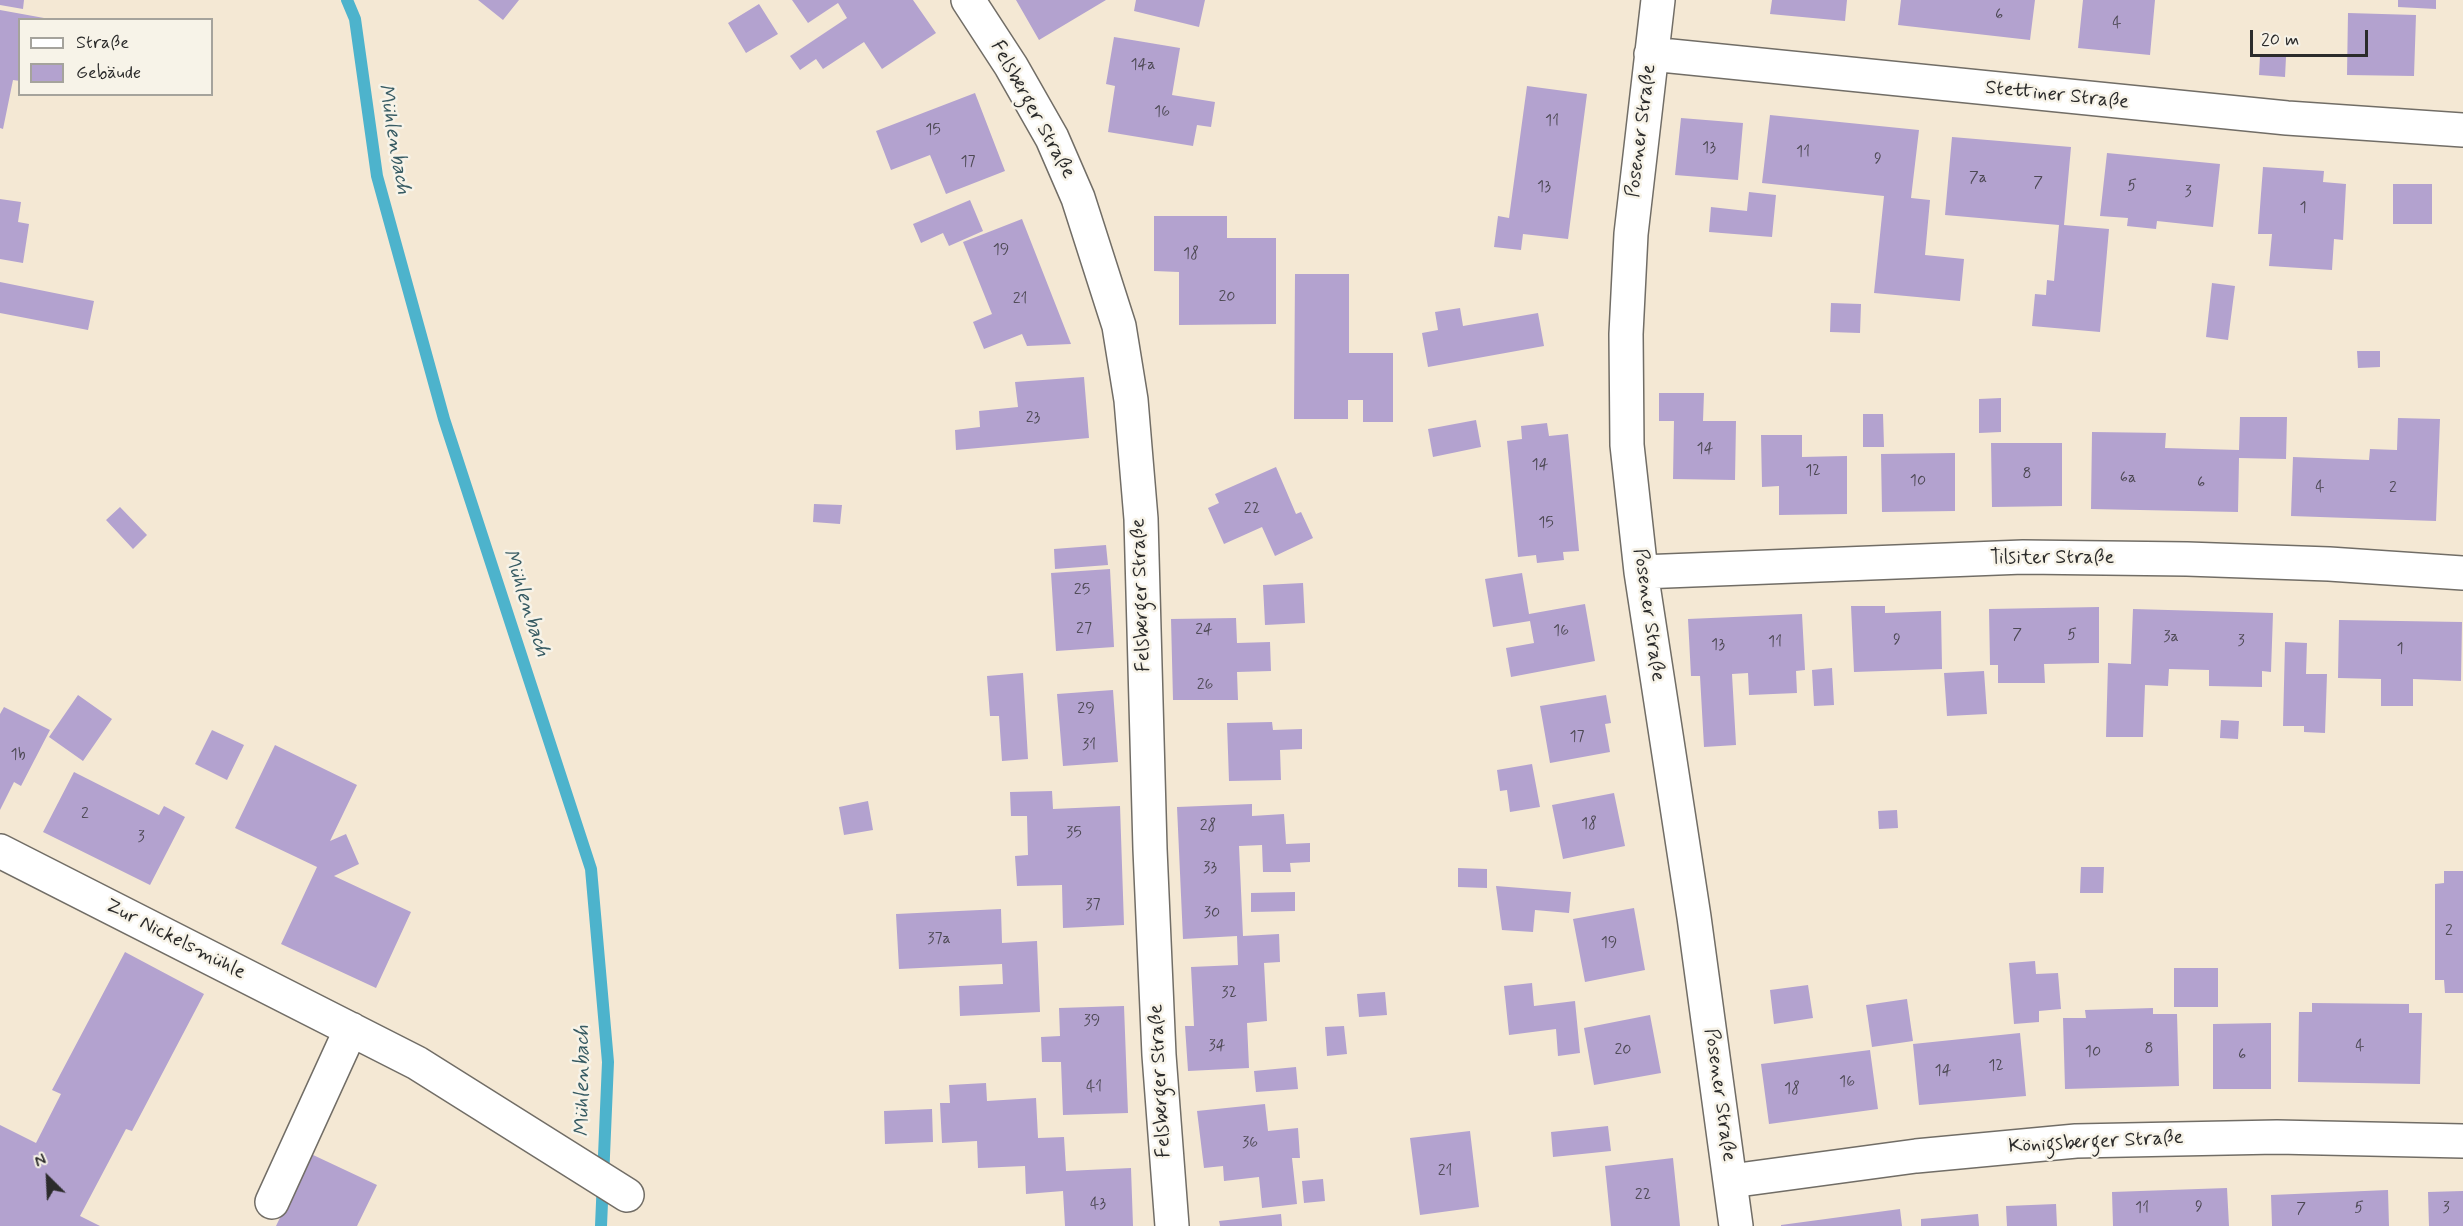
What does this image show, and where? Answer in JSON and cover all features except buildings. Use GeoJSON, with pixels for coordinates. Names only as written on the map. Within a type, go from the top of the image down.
{"type":"FeatureCollection","features":[{"type":"Feature","properties":{"kind":"street","name":"Felsberger Straße"},"geometry":{"type":"LineString","coordinates":[[968,0],[1011,66],[1052,138],[1082,208],[1119,326],[1131,400],[1140,519],[1158,1032],[1172,1226]]}},
{"type":"Feature","properties":{"kind":"street","name":"Posener Straße"},"geometry":{"type":"LineString","coordinates":[[1658,0],[1630,234],[1626,334],[1627,445],[1641,572],[1736,1226]]}},
{"type":"Feature","properties":{"kind":"street","name":"Stettiner Straße"},"geometry":{"type":"LineString","coordinates":[[1651,54],[2276,117],[2463,130]]}},
{"type":"Feature","properties":{"kind":"street","name":"Tilsiter Straße"},"geometry":{"type":"LineString","coordinates":[[1641,572],[2023,557],[2329,564],[2463,573]]}},
{"type":"Feature","properties":{"kind":"street","name":"Zur Nickelsmühle"},"geometry":{"type":"LineString","coordinates":[[0,851],[417,1063],[627,1195]]}},
{"type":"Feature","properties":{"kind":"street"},"geometry":{"type":"LineString","coordinates":[[272,1202],[351,1029]]}},
{"type":"Feature","properties":{"kind":"street","name":"Königsberger Straße"},"geometry":{"type":"LineString","coordinates":[[1731,1181],[1916,1156],[2076,1141],[2277,1137],[2463,1141]]}},
{"type":"Feature","properties":{"kind":"waterway","name":"Mühlenbach"},"geometry":{"type":"LineString","coordinates":[[347,0],[355,19],[377,176],[444,419],[591,869],[608,1062],[601,1226]]}}]}
